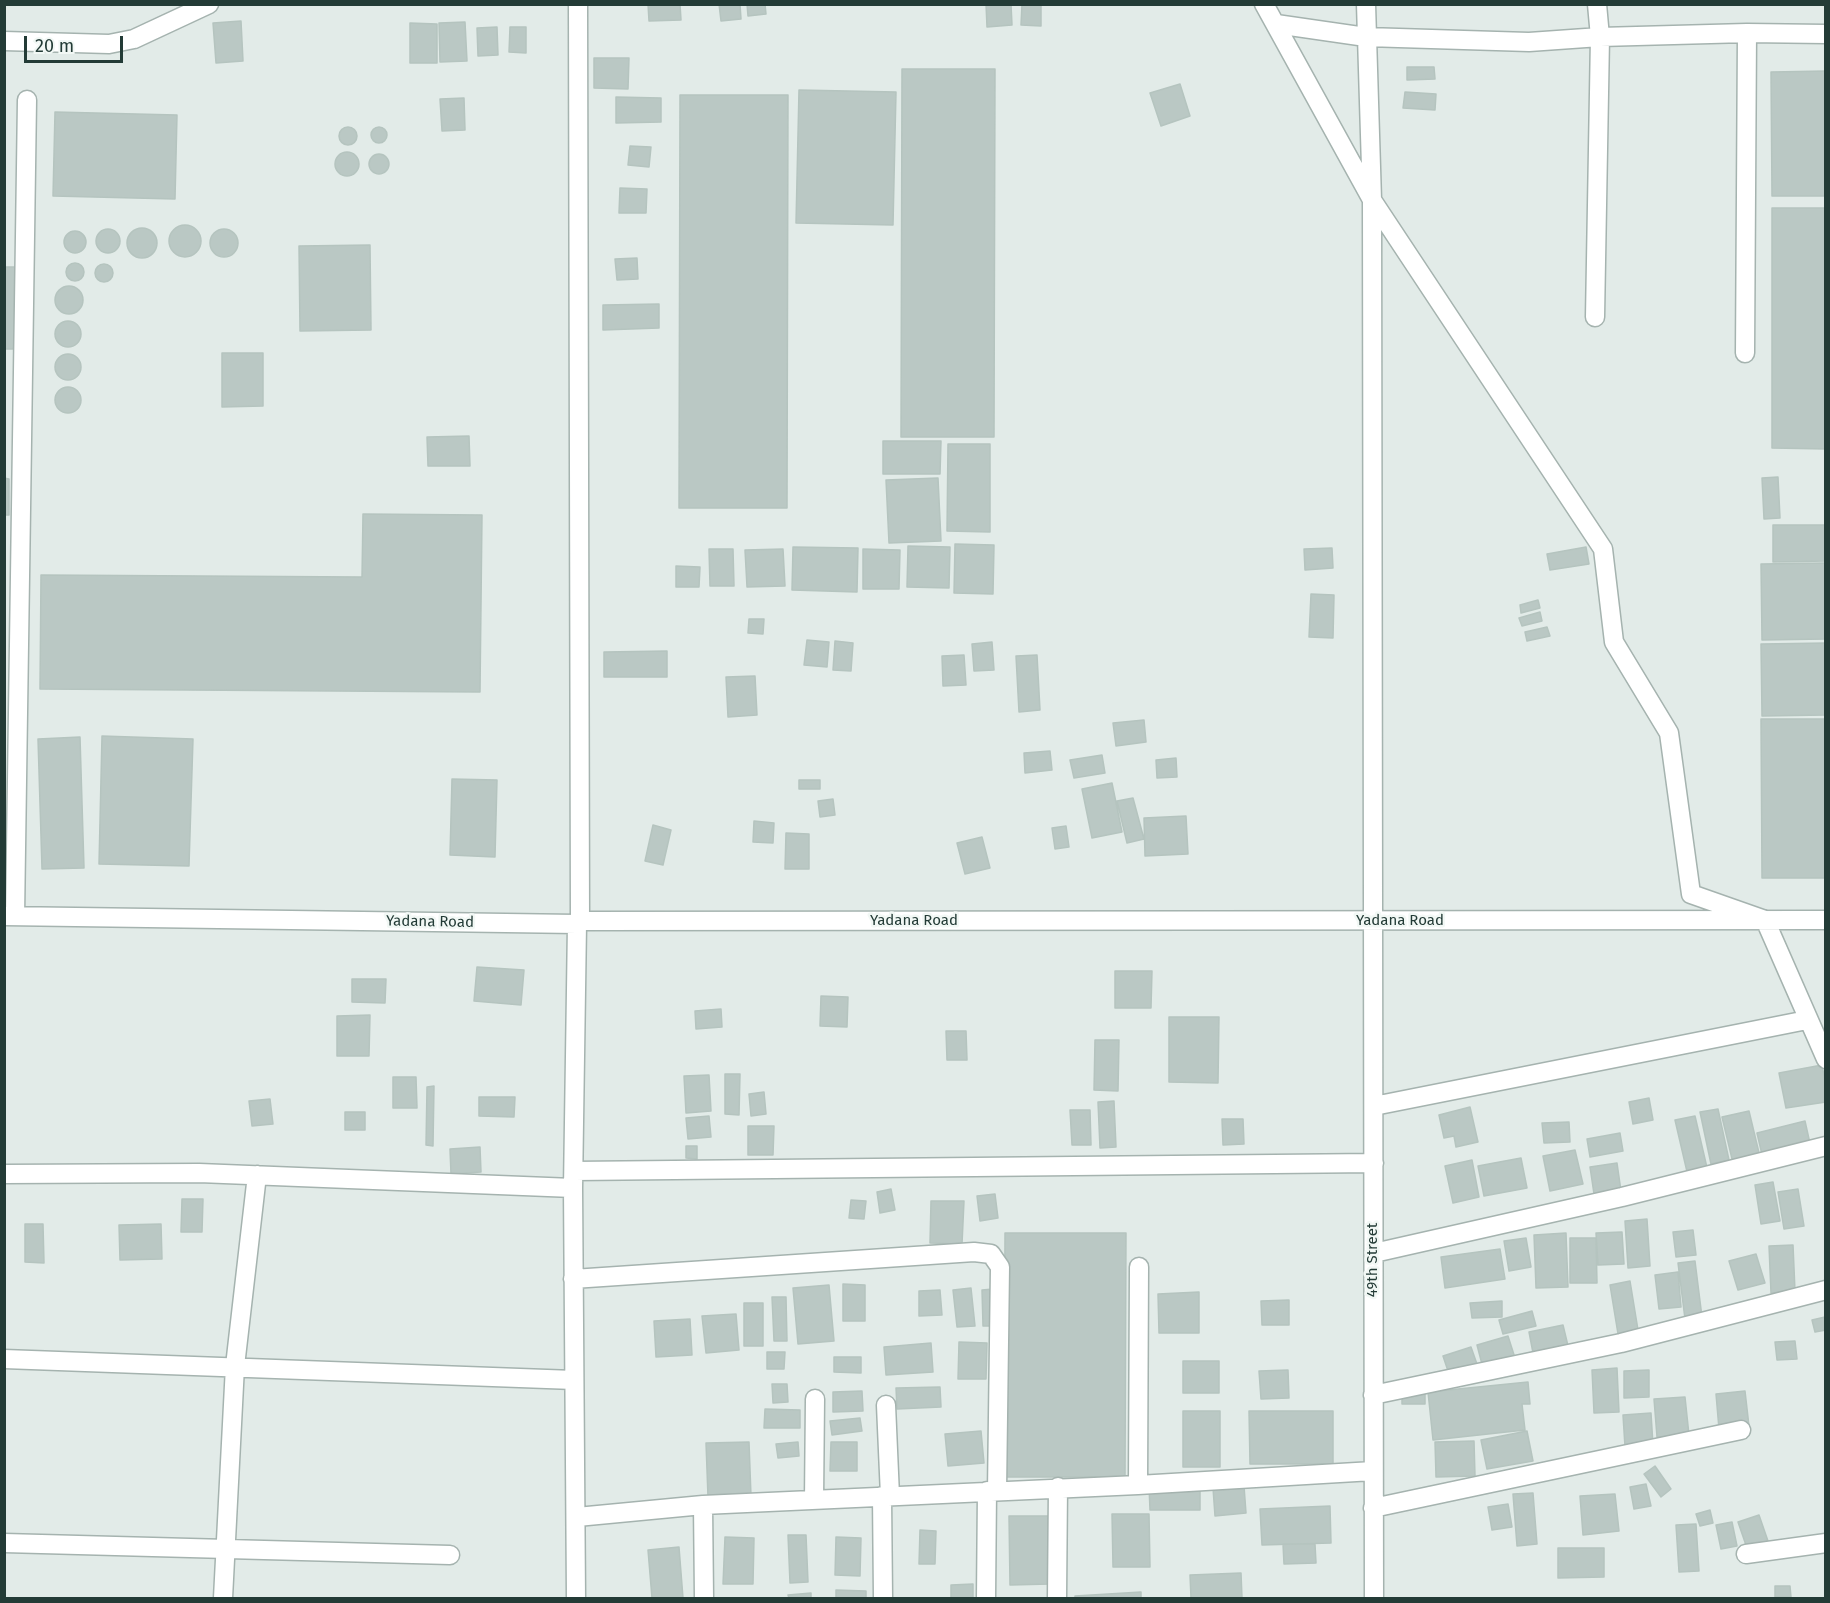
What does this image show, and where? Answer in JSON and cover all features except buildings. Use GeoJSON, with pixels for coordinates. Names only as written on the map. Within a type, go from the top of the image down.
{"type":"FeatureCollection","features":[{"type":"Feature","properties":{"kind":"street"},"geometry":{"type":"LineString","coordinates":[[4,41],[109,44],[134,39],[209,4]]}},
{"type":"Feature","properties":{"kind":"street"},"geometry":{"type":"LineString","coordinates":[[576,1599],[573,1279],[578,922],[578,4]]}},
{"type":"Feature","properties":{"kind":"street"},"geometry":{"type":"LineString","coordinates":[[1264,4],[1372,200],[1603,549],[1614,642],[1669,733],[1691,894],[1765,920],[1826,1059]]}},
{"type":"Feature","properties":{"kind":"street","name":"49th Street"},"geometry":{"type":"LineString","coordinates":[[1366,4],[1372,200],[1374,1599]]}},
{"type":"Feature","properties":{"kind":"street"},"geometry":{"type":"LineString","coordinates":[[1595,317],[1600,37],[1597,4]]}},
{"type":"Feature","properties":{"kind":"street"},"geometry":{"type":"LineString","coordinates":[[1276,24],[1366,37],[1529,42],[1600,37],[1747,33],[1826,34]]}},
{"type":"Feature","properties":{"kind":"street"},"geometry":{"type":"LineString","coordinates":[[1745,352],[1747,33]]}},
{"type":"Feature","properties":{"kind":"street"},"geometry":{"type":"LineString","coordinates":[[10,916],[27,100]]}},
{"type":"Feature","properties":{"kind":"street","name":"Yadana Road"},"geometry":{"type":"LineString","coordinates":[[10,916],[578,922],[1826,920]]}},
{"type":"Feature","properties":{"kind":"street"},"geometry":{"type":"LineString","coordinates":[[1374,1106],[1807,1020]]}},
{"type":"Feature","properties":{"kind":"street"},"geometry":{"type":"LineString","coordinates":[[1374,1252],[1622,1197],[1826,1146]]}},
{"type":"Feature","properties":{"kind":"street"},"geometry":{"type":"LineString","coordinates":[[4,1174],[199,1173],[574,1180],[1374,1163]]}},
{"type":"Feature","properties":{"kind":"street"},"geometry":{"type":"LineString","coordinates":[[224,1599],[235,1366],[257,1175]]}},
{"type":"Feature","properties":{"kind":"street"},"geometry":{"type":"LineString","coordinates":[[573,1279],[974,1252],[991,1254],[1000,1267],[986,1599]]}},
{"type":"Feature","properties":{"kind":"street"},"geometry":{"type":"LineString","coordinates":[[1138,1485],[1139,1267]]}},
{"type":"Feature","properties":{"kind":"street"},"geometry":{"type":"LineString","coordinates":[[1373,1395],[1621,1343],[1826,1290]]}},
{"type":"Feature","properties":{"kind":"street"},"geometry":{"type":"LineString","coordinates":[[4,1359],[574,1380]]}},
{"type":"Feature","properties":{"kind":"street"},"geometry":{"type":"LineString","coordinates":[[814,1500],[815,1399]]}},
{"type":"Feature","properties":{"kind":"street"},"geometry":{"type":"LineString","coordinates":[[883,1599],[886,1405]]}},
{"type":"Feature","properties":{"kind":"street"},"geometry":{"type":"LineString","coordinates":[[1373,1508],[1741,1430]]}},
{"type":"Feature","properties":{"kind":"street"},"geometry":{"type":"LineString","coordinates":[[577,1517],[703,1505],[1138,1485],[1373,1471]]}},
{"type":"Feature","properties":{"kind":"street"},"geometry":{"type":"LineString","coordinates":[[1058,1487],[1058,1599]]}},
{"type":"Feature","properties":{"kind":"street"},"geometry":{"type":"LineString","coordinates":[[703,1505],[704,1599]]}},
{"type":"Feature","properties":{"kind":"street"},"geometry":{"type":"LineString","coordinates":[[4,1543],[450,1555]]}},
{"type":"Feature","properties":{"kind":"street"},"geometry":{"type":"LineString","coordinates":[[1746,1554],[1826,1543]]}}]}
